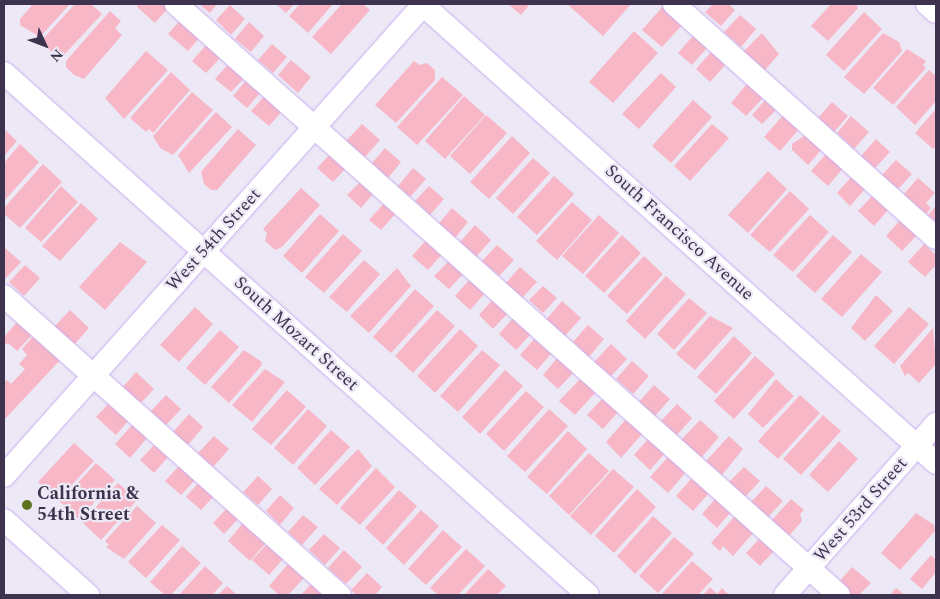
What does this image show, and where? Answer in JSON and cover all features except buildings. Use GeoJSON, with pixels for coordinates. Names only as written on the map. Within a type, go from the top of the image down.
{"type":"FeatureCollection","features":[{"type":"Feature","properties":{"kind":"street"},"geometry":{"type":"LineString","coordinates":[[176,4],[839,595]]}},
{"type":"Feature","properties":{"kind":"street","name":"West 54th Street"},"geometry":{"type":"LineString","coordinates":[[4,476],[423,4]]}},
{"type":"Feature","properties":{"kind":"street","name":"South Francisco Avenue"},"geometry":{"type":"LineString","coordinates":[[423,4],[936,463]]}},
{"type":"Feature","properties":{"kind":"street"},"geometry":{"type":"LineString","coordinates":[[674,4],[936,238]]}},
{"type":"Feature","properties":{"kind":"street"},"geometry":{"type":"LineString","coordinates":[[927,4],[936,12]]}},
{"type":"Feature","properties":{"kind":"street","name":"South Mozart Street"},"geometry":{"type":"LineString","coordinates":[[4,74],[588,595]]}},
{"type":"Feature","properties":{"kind":"street"},"geometry":{"type":"LineString","coordinates":[[4,296],[340,595]]}},
{"type":"Feature","properties":{"kind":"street","name":"West 53rd Street"},"geometry":{"type":"LineString","coordinates":[[785,595],[936,424]]}},
{"type":"Feature","properties":{"kind":"street"},"geometry":{"type":"LineString","coordinates":[[4,520],[88,595]]}},
{"type":"Feature","properties":{"kind":"place","name":"California & 54th Street"},"geometry":{"type":"Point","coordinates":[27,505]}}]}
